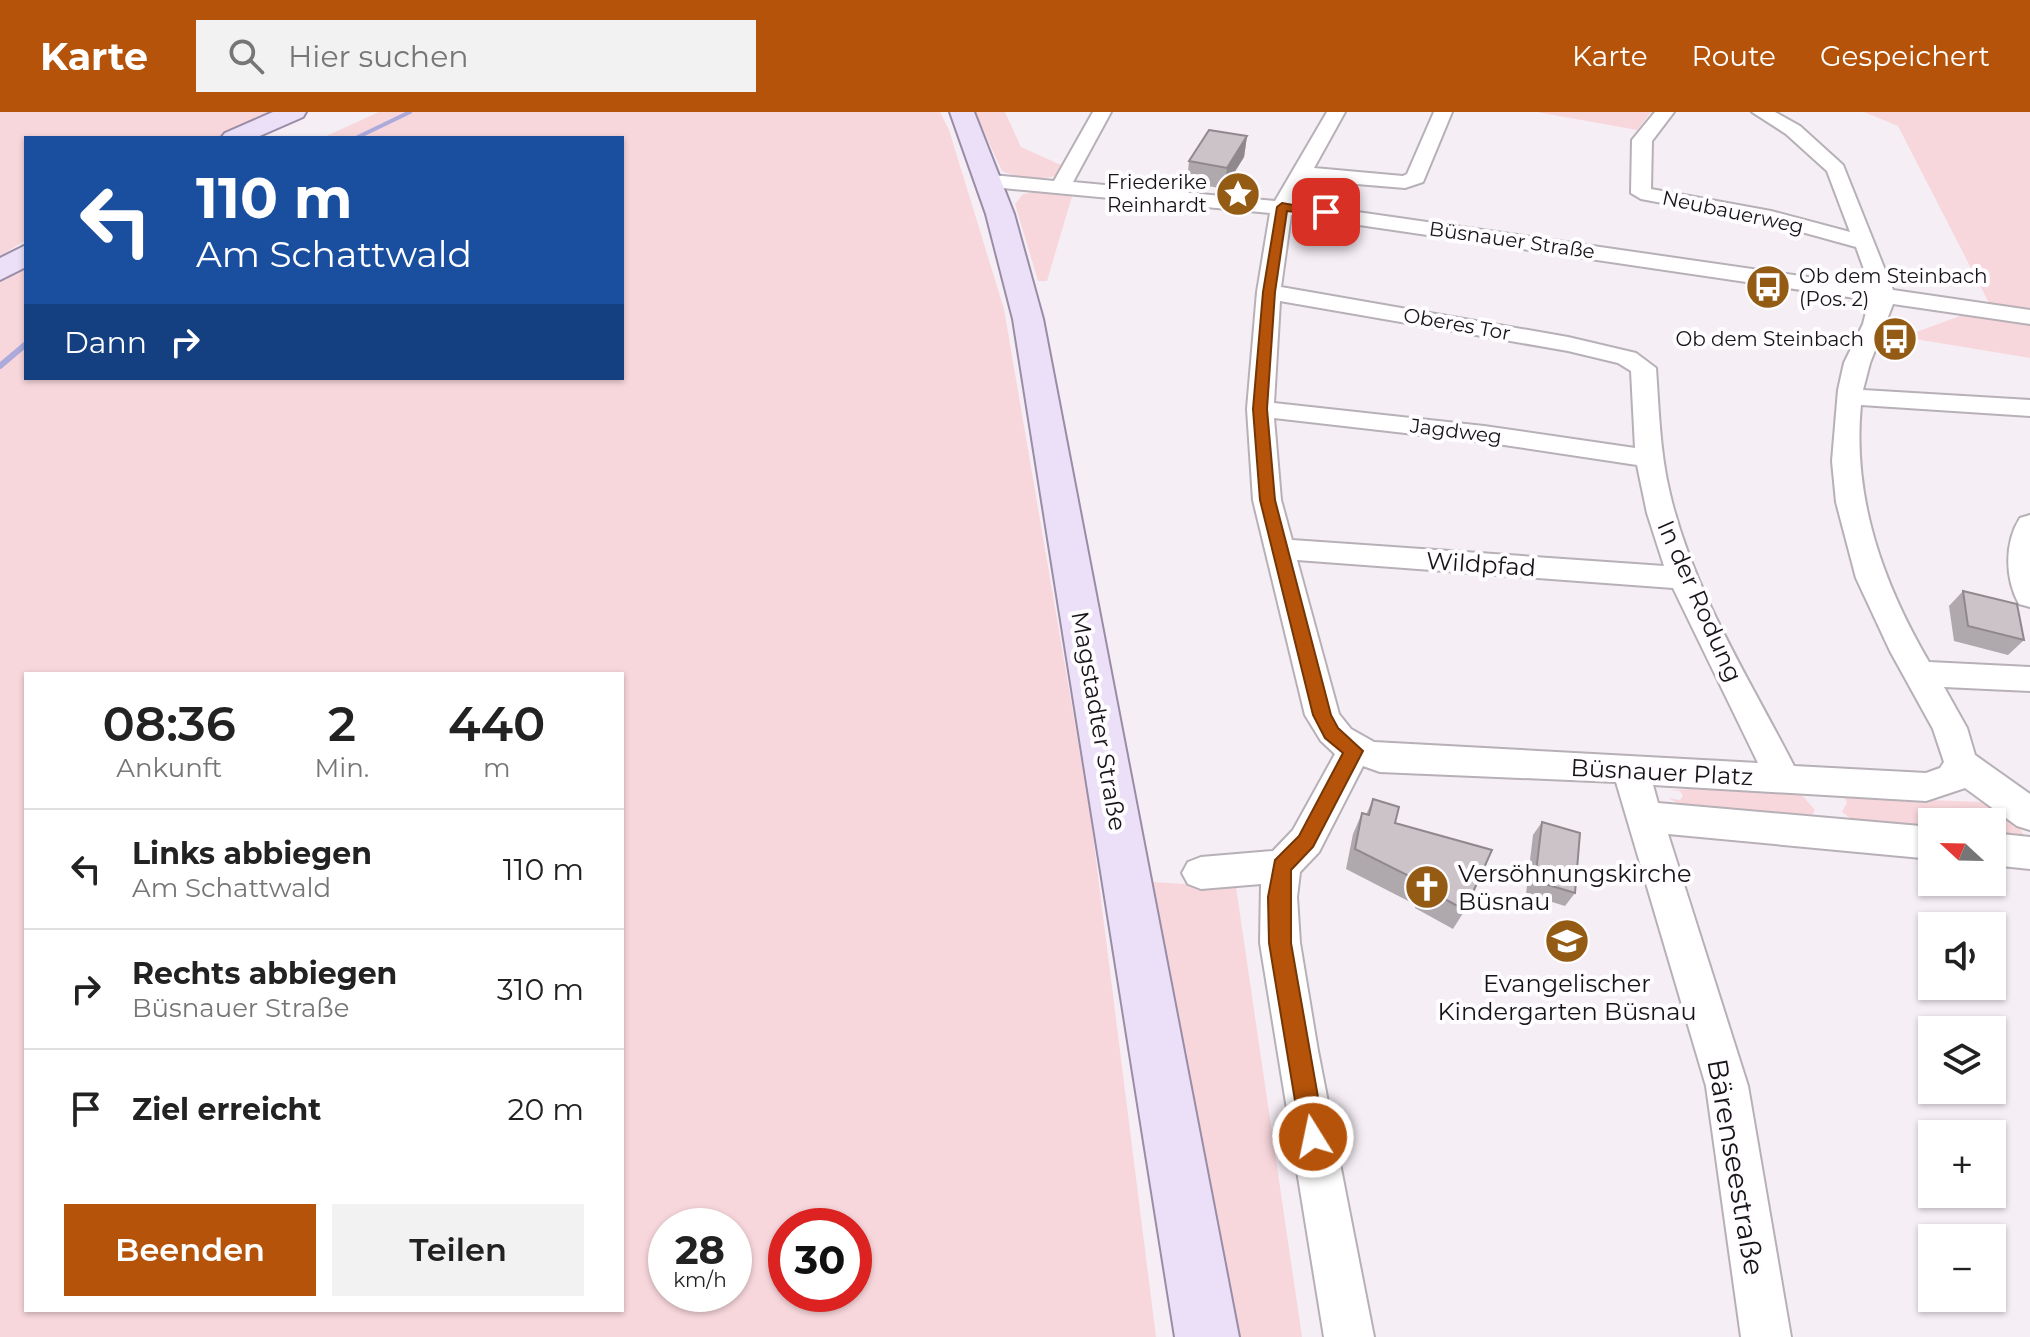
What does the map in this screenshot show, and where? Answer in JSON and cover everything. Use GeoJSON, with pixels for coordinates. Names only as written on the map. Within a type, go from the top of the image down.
{"type":"FeatureCollection","features":[{"type":"Feature","properties":{"kind":"main road"},"geometry":{"type":"LineString","coordinates":[[239,136],[294,112]]}},
{"type":"Feature","properties":{"kind":"main road","name":"Magstadter Straße"},"geometry":{"type":"LineString","coordinates":[[962,112],[992,181],[1028,319],[1207,1337]]}},
{"type":"Feature","properties":{"kind":"main road"},"geometry":{"type":"LineString","coordinates":[[1001,213],[1013,196],[1032,183]]}},
{"type":"Feature","properties":{"kind":"main road"},"geometry":{"type":"LineString","coordinates":[[0,271],[24,255]]}},
{"type":"Feature","properties":{"kind":"street"},"geometry":{"type":"LineString","coordinates":[[1061,186],[1102,112]]}},
{"type":"Feature","properties":{"kind":"street"},"geometry":{"type":"LineString","coordinates":[[1336,112],[1282,207],[1269,292],[1260,409],[1267,500],[1322,715],[1331,733],[1354,751],[1306,841],[1282,866],[1278,897],[1280,943],[1349,1337]]}},
{"type":"Feature","properties":{"kind":"street"},"geometry":{"type":"LineString","coordinates":[[1299,173],[1405,182],[1416,178],[1443,112]]}},
{"type":"Feature","properties":{"kind":"street","name":"Neubauerweg"},"geometry":{"type":"LineString","coordinates":[[1665,112],[1642,140],[1641,193],[1771,217],[1866,243]]}},
{"type":"Feature","properties":{"kind":"street"},"geometry":{"type":"LineString","coordinates":[[1761,112],[1793,130],[1836,169],[1883,295],[1872,334],[1856,364],[1850,395],[1845,475],[1854,529],[1869,576],[1919,674],[1955,735],[1962,763],[2030,815]]}},
{"type":"Feature","properties":{"kind":"street","name":"Büsnauer Straße"},"geometry":{"type":"LineString","coordinates":[[992,181],[1282,207],[2030,317]]}},
{"type":"Feature","properties":{"kind":"street","name":"Oberes Tor"},"geometry":{"type":"LineString","coordinates":[[1269,292],[1568,344],[1627,358],[1643,368]]}},
{"type":"Feature","properties":{"kind":"street","name":"In der Rodung"},"geometry":{"type":"LineString","coordinates":[[1643,368],[1651,459],[1660,511],[1684,578],[1783,778]]}},
{"type":"Feature","properties":{"kind":"street"},"geometry":{"type":"LineString","coordinates":[[1850,395],[1868,399],[2030,408]]}},
{"type":"Feature","properties":{"kind":"street","name":"Jagdweg"},"geometry":{"type":"LineString","coordinates":[[1260,409],[1484,434],[1651,459]]}},
{"type":"Feature","properties":{"kind":"street"},"geometry":{"type":"LineString","coordinates":[[2030,525],[2022,565],[2030,596]]}},
{"type":"Feature","properties":{"kind":"street","name":"Wildpfad"},"geometry":{"type":"LineString","coordinates":[[1279,549],[1684,578]]}},
{"type":"Feature","properties":{"kind":"street"},"geometry":{"type":"LineString","coordinates":[[1919,674],[2030,679]]}},
{"type":"Feature","properties":{"kind":"street","name":"Büsnauer Platz"},"geometry":{"type":"LineString","coordinates":[[1354,751],[1403,759],[1926,787],[1952,779],[1962,763]]}},
{"type":"Feature","properties":{"kind":"street","name":"Bärenseestraße"},"geometry":{"type":"LineString","coordinates":[[1630,769],[1727,1086],[1766,1337]]}},
{"type":"Feature","properties":{"kind":"street","name":"Büsnauer Platz"},"geometry":{"type":"LineString","coordinates":[[1645,817],[1918,842]]}},
{"type":"Feature","properties":{"kind":"street"},"geometry":{"type":"LineString","coordinates":[[2006,850],[2030,853]]}},
{"type":"Feature","properties":{"kind":"street"},"geometry":{"type":"LineString","coordinates":[[1201,873],[1282,866]]}},
{"type":"Feature","properties":{"kind":"shaded area"},"geometry":{"type":"Polygon","coordinates":[[[0,112],[282,112],[221,136],[24,136],[24,241],[0,256],[0,112]]]}},
{"type":"Feature","properties":{"kind":"shaded area"},"geometry":{"type":"Polygon","coordinates":[[[379,112],[940,112],[949,130],[1004,309],[1090,812],[1156,1337],[0,1337],[0,278],[24,263],[24,380],[624,380],[624,136],[326,136],[379,112]]]}},
{"type":"Feature","properties":{"kind":"shaded area"},"geometry":{"type":"Polygon","coordinates":[[[975,112],[1005,112],[1021,147],[1061,165],[1058,175],[1030,178],[1002,171],[975,112]]]}},
{"type":"Feature","properties":{"kind":"shaded area"},"geometry":{"type":"Polygon","coordinates":[[[1537,112],[1651,112],[1637,130],[1537,112]]]}},
{"type":"Feature","properties":{"kind":"shaded area"},"geometry":{"type":"Polygon","coordinates":[[[1864,112],[2030,112],[2030,311],[1990,305],[1898,126],[1864,112]]]}},
{"type":"Feature","properties":{"kind":"shaded area"},"geometry":{"type":"Polygon","coordinates":[[[1042,191],[1073,193],[1047,281],[1038,281],[1015,204],[1023,194],[1042,191]]]}},
{"type":"Feature","properties":{"kind":"shaded area"},"geometry":{"type":"Polygon","coordinates":[[[1968,313],[2030,323],[2030,358],[1903,337],[1968,313]]]}},
{"type":"Feature","properties":{"kind":"shaded area"},"geometry":{"type":"Polygon","coordinates":[[[1669,790],[1801,794],[1815,810],[1808,821],[1683,806],[1668,798],[1680,800],[1683,796],[1680,791],[1669,790]]]}},
{"type":"Feature","properties":{"kind":"shaded area"},"geometry":{"type":"Polygon","coordinates":[[[1844,797],[1984,802],[1993,808],[1918,808],[1918,834],[1864,828],[1842,812],[1847,802],[1844,797]]]}},
{"type":"Feature","properties":{"kind":"shaded area"},"geometry":{"type":"Polygon","coordinates":[[[2006,817],[2017,825],[2025,837],[2006,838],[2006,817]]]}},
{"type":"Feature","properties":{"kind":"shaded area"},"geometry":{"type":"Polygon","coordinates":[[[1153,882],[1236,887],[1302,1337],[1240,1337],[1153,882]]]}},
{"type":"Feature","properties":{"kind":"building"},"geometry":{"type":"Polygon","coordinates":[[[1209,130],[1247,136],[1227,168],[1189,161],[1209,130]]]}},
{"type":"Feature","properties":{"kind":"building"},"geometry":{"type":"Polygon","coordinates":[[[1963,591],[2017,604],[2024,640],[1968,626],[1963,591]]]}},
{"type":"Feature","properties":{"kind":"building"},"geometry":{"type":"Polygon","coordinates":[[[1373,799],[1399,807],[1395,823],[1492,850],[1465,910],[1426,889],[1427,885],[1355,849],[1362,813],[1369,815],[1373,799]]]}},
{"type":"Feature","properties":{"kind":"building"},"geometry":{"type":"Polygon","coordinates":[[[1542,822],[1580,833],[1575,893],[1535,881],[1542,822]]]}},
{"type":"Feature","properties":{"kind":"waterway"},"geometry":{"type":"LineString","coordinates":[[360,136],[410,112]]}},
{"type":"Feature","properties":{"kind":"waterway"},"geometry":{"type":"LineString","coordinates":[[0,366],[24,346]]}},
{"type":"Feature","properties":{"kind":"place","name":"Friederike Reinhardt"},"geometry":{"type":"Point","coordinates":[1238,194]}},
{"type":"Feature","properties":{"kind":"place","name":"Ob dem Steinbach (Pos. 2)"},"geometry":{"type":"Point","coordinates":[1768,287]}},
{"type":"Feature","properties":{"kind":"place","name":"Ob dem Steinbach"},"geometry":{"type":"Point","coordinates":[1895,339]}},
{"type":"Feature","properties":{"kind":"place","name":"Versöhnungskirche Büsnau"},"geometry":{"type":"Point","coordinates":[1427,887]}},
{"type":"Feature","properties":{"kind":"place","name":"Evangelischer Kindergarten Büsnau"},"geometry":{"type":"Point","coordinates":[1567,941]}},
{"type":"Feature","properties":{"kind":"route"},"geometry":{"type":"LineString","coordinates":[[1313,1137],[1280,943],[1278,897],[1282,866],[1306,841],[1354,751],[1331,733],[1322,715],[1267,500],[1260,409],[1269,292],[1282,207],[1326,212]]}}]}
